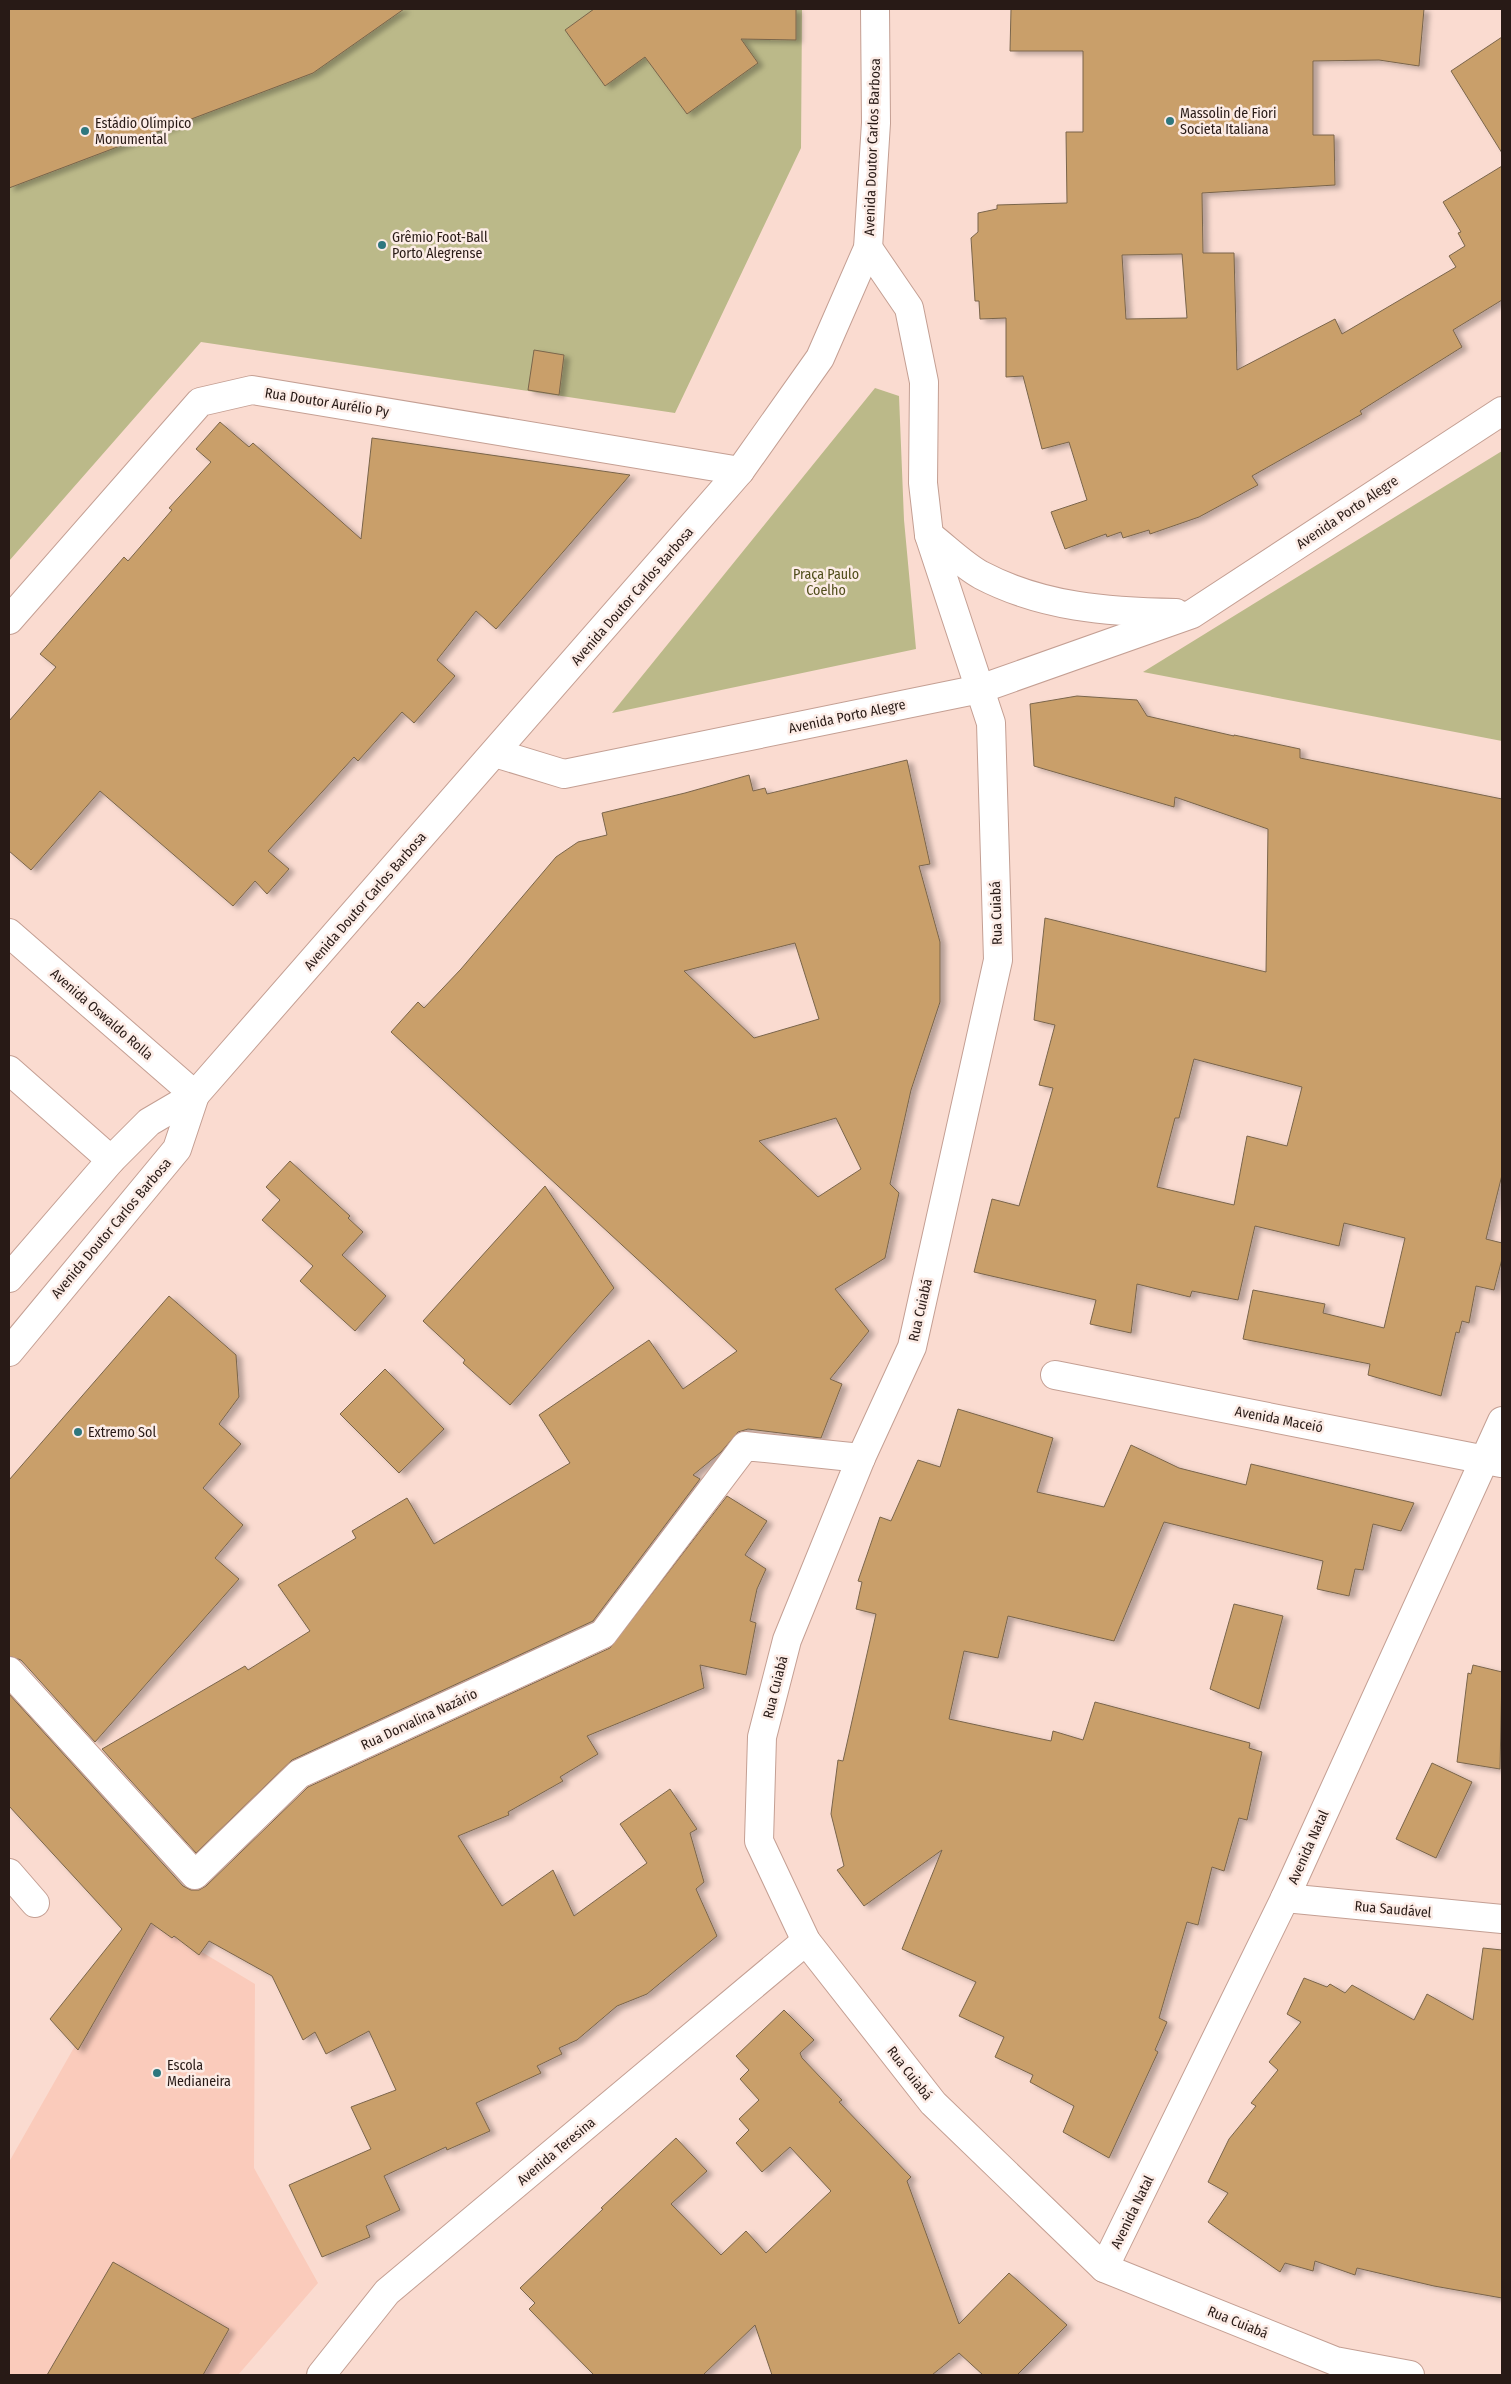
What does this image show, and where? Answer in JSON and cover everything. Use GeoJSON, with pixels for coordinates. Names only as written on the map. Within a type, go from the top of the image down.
{"type":"FeatureCollection","features":[{"type":"Feature","properties":{"kind":"street","name":"Avenida Doutor Carlos Barbosa"},"geometry":{"type":"LineString","coordinates":[[9,1278],[111,1160],[149,1122],[195,1095],[740,471],[820,358],[868,248],[876,124],[875,9]]}},
{"type":"Feature","properties":{"kind":"street"},"geometry":{"type":"LineString","coordinates":[[868,248],[908,308],[924,382],[923,483],[929,535],[980,689]]}},
{"type":"Feature","properties":{"kind":"street","name":"Rua Doutor Aurélio Py"},"geometry":{"type":"LineString","coordinates":[[9,620],[200,402],[252,390],[740,471]]}},
{"type":"Feature","properties":{"kind":"street","name":"Avenida Porto Alegre"},"geometry":{"type":"LineString","coordinates":[[495,753],[564,774],[980,689],[1192,614],[1502,411]]}},
{"type":"Feature","properties":{"kind":"street"},"geometry":{"type":"LineString","coordinates":[[929,535],[979,574],[1015,591],[1063,605],[1098,610],[1192,614]]}},
{"type":"Feature","properties":{"kind":"street","name":"Rua Cuiabá"},"geometry":{"type":"LineString","coordinates":[[980,689],[990,723],[998,960],[912,1347],[861,1458],[786,1640],[762,1737],[758,1841],[806,1941],[933,2102],[1104,2268],[1335,2361],[1410,2375]]}},
{"type":"Feature","properties":{"kind":"street","name":"Avenida Oswaldo Rolla"},"geometry":{"type":"LineString","coordinates":[[9,933],[195,1095]]}},
{"type":"Feature","properties":{"kind":"street"},"geometry":{"type":"LineString","coordinates":[[9,1070],[111,1160]]}},
{"type":"Feature","properties":{"kind":"street","name":"Avenida Doutor Carlos Barbosa"},"geometry":{"type":"LineString","coordinates":[[9,1352],[177,1149],[195,1095]]}},
{"type":"Feature","properties":{"kind":"street","name":"Avenida Maceió"},"geometry":{"type":"LineString","coordinates":[[1055,1375],[1493,1462]]}},
{"type":"Feature","properties":{"kind":"street","name":"Avenida Natal"},"geometry":{"type":"LineString","coordinates":[[1104,2268],[1285,1898],[1493,1462],[1502,1422]]}},
{"type":"Feature","properties":{"kind":"street","name":"Rua Dorvalina Nazário"},"geometry":{"type":"LineString","coordinates":[[9,1671],[195,1875],[299,1774],[604,1634],[745,1446],[861,1458]]}},
{"type":"Feature","properties":{"kind":"street"},"geometry":{"type":"LineString","coordinates":[[9,1873],[35,1903]]}},
{"type":"Feature","properties":{"kind":"street","name":"Rua Saudável"},"geometry":{"type":"LineString","coordinates":[[1285,1898],[1502,1919]]}},
{"type":"Feature","properties":{"kind":"street","name":"Avenida Teresina"},"geometry":{"type":"LineString","coordinates":[[321,2375],[387,2292],[806,1941]]}},
{"type":"Feature","properties":{"kind":"shaded area","name":"Escola Medianeira"},"geometry":{"type":"Polygon","coordinates":[[[147,1919],[255,1984],[254,2168],[318,2283],[238,2375],[9,2375],[9,2162],[147,1919]]]}},
{"type":"Feature","properties":{"kind":"green space","name":"Grêmio Foot-Ball Porto Alegrense"},"geometry":{"type":"Polygon","coordinates":[[[9,9],[802,9],[801,148],[675,413],[201,342],[9,561],[9,9]]]}},
{"type":"Feature","properties":{"kind":"green space","name":"Praça Paulo Coelho"},"geometry":{"type":"Polygon","coordinates":[[[875,388],[899,396],[904,520],[916,649],[612,713],[875,388]]]}},
{"type":"Feature","properties":{"kind":"green space"},"geometry":{"type":"Polygon","coordinates":[[[1502,451],[1502,741],[1143,672],[1502,451]]]}},
{"type":"Feature","properties":{"kind":"building","name":"Estádio Olímpico Monumental"},"geometry":{"type":"Polygon","coordinates":[[[9,9],[404,9],[313,73],[9,188],[9,9]]]}},
{"type":"Feature","properties":{"kind":"building"},"geometry":{"type":"Polygon","coordinates":[[[594,9],[796,9],[796,40],[741,39],[758,63],[687,114],[645,57],[605,86],[565,30],[594,9]]]}},
{"type":"Feature","properties":{"kind":"building"},"geometry":{"type":"Polygon","coordinates":[[[1011,9],[1424,9],[1419,66],[1379,60],[1313,61],[1313,135],[1334,135],[1335,185],[1202,193],[1203,253],[1234,253],[1237,370],[1335,319],[1342,334],[1456,267],[1449,256],[1465,246],[1458,233],[1461,232],[1443,202],[1502,166],[1502,300],[1453,330],[1462,347],[1360,411],[1362,414],[1252,476],[1258,485],[1199,517],[1150,534],[1149,530],[1123,538],[1121,532],[1107,537],[1106,534],[1065,549],[1051,512],[1087,500],[1069,442],[1042,449],[1023,376],[1006,377],[1006,318],[980,319],[979,301],[975,301],[971,238],[978,232],[978,213],[997,209],[997,205],[1067,203],[1066,132],[1083,132],[1083,51],[1010,51],[1011,9]],[[1182,254],[1122,255],[1126,319],[1187,318],[1182,254]]]}},
{"type":"Feature","properties":{"kind":"building"},"geometry":{"type":"Polygon","coordinates":[[[1502,37],[1502,153],[1451,71],[1502,37]]]}},
{"type":"Feature","properties":{"kind":"building"},"geometry":{"type":"Polygon","coordinates":[[[534,350],[564,355],[559,395],[528,390],[534,350]]]}},
{"type":"Feature","properties":{"kind":"building"},"geometry":{"type":"Polygon","coordinates":[[[220,422],[249,447],[253,443],[361,539],[372,438],[630,475],[496,629],[476,611],[437,660],[455,676],[414,723],[402,712],[358,761],[354,757],[268,851],[289,869],[267,894],[255,881],[233,906],[100,791],[31,870],[9,851],[9,721],[56,667],[40,654],[124,557],[128,561],[172,510],[169,508],[211,462],[196,449],[220,422]]]}},
{"type":"Feature","properties":{"kind":"building"},"geometry":{"type":"Polygon","coordinates":[[[1077,696],[1137,700],[1147,716],[1300,749],[1300,758],[1502,799],[1502,1175],[1486,1239],[1502,1243],[1502,1259],[1494,1290],[1476,1286],[1469,1323],[1462,1321],[1459,1333],[1456,1332],[1441,1396],[1368,1375],[1370,1364],[1243,1339],[1253,1290],[1325,1304],[1323,1313],[1384,1328],[1405,1238],[1344,1223],[1339,1246],[1255,1226],[1238,1300],[1192,1291],[1190,1297],[1137,1284],[1131,1333],[1090,1324],[1096,1300],[974,1272],[992,1199],[1019,1206],[1053,1088],[1039,1085],[1055,1025],[1034,1020],[1045,918],[1266,972],[1268,829],[1175,797],[1174,807],[1034,766],[1030,704],[1077,696]],[[1194,1059],[1179,1118],[1175,1118],[1157,1187],[1234,1205],[1247,1136],[1287,1146],[1302,1087],[1194,1059]]]}},
{"type":"Feature","properties":{"kind":"building"},"geometry":{"type":"Polygon","coordinates":[[[907,760],[930,864],[919,866],[940,942],[940,1002],[911,1090],[890,1184],[899,1193],[885,1258],[835,1289],[869,1331],[830,1379],[842,1384],[821,1438],[748,1429],[738,1432],[721,1452],[693,1475],[700,1479],[593,1621],[292,1760],[196,1853],[102,1749],[245,1666],[248,1670],[310,1631],[278,1585],[356,1538],[352,1531],[407,1498],[434,1544],[570,1463],[539,1415],[649,1340],[683,1389],[737,1351],[391,1032],[418,1002],[424,1008],[461,969],[556,857],[578,842],[607,835],[602,813],[749,775],[753,791],[765,788],[767,794],[907,760]],[[795,943],[684,971],[754,1038],[819,1019],[795,943]],[[836,1118],[759,1141],[818,1197],[861,1169],[836,1118]]]}},
{"type":"Feature","properties":{"kind":"building"},"geometry":{"type":"Polygon","coordinates":[[[290,1161],[350,1216],[348,1218],[363,1232],[342,1255],[386,1296],[355,1331],[300,1281],[313,1266],[262,1220],[280,1200],[266,1187],[290,1161]]]}},
{"type":"Feature","properties":{"kind":"building"},"geometry":{"type":"Polygon","coordinates":[[[545,1186],[614,1288],[510,1405],[463,1363],[465,1360],[423,1321],[545,1186]]]}},
{"type":"Feature","properties":{"kind":"building"},"geometry":{"type":"Polygon","coordinates":[[[169,1296],[236,1355],[239,1397],[219,1424],[241,1444],[203,1488],[243,1525],[215,1558],[239,1579],[95,1742],[21,1660],[9,1656],[9,1480],[169,1296]]]}},
{"type":"Feature","properties":{"kind":"building"},"geometry":{"type":"Polygon","coordinates":[[[385,1369],[444,1429],[399,1473],[340,1414],[385,1369]]]}},
{"type":"Feature","properties":{"kind":"building"},"geometry":{"type":"Polygon","coordinates":[[[958,1409],[1053,1438],[1037,1492],[1104,1507],[1131,1445],[1179,1468],[1246,1485],[1251,1464],[1414,1503],[1401,1531],[1373,1524],[1363,1570],[1355,1569],[1349,1596],[1317,1589],[1323,1561],[1164,1522],[1114,1641],[1008,1616],[998,1658],[964,1651],[949,1719],[1051,1741],[1053,1731],[1083,1740],[1095,1702],[1250,1743],[1249,1748],[1262,1752],[1247,1820],[1239,1818],[1224,1871],[1212,1867],[1198,1925],[1187,1922],[1159,2018],[1167,2022],[1155,2050],[1158,2052],[1109,2158],[1063,2132],[1074,2106],[1030,2082],[1033,2075],[995,2057],[1004,2037],[959,2016],[976,1982],[902,1949],[942,1850],[864,1906],[837,1870],[844,1866],[831,1814],[838,1760],[843,1761],[876,1614],[856,1609],[862,1582],[858,1581],[880,1517],[891,1521],[918,1460],[940,1467],[958,1409]]]}},
{"type":"Feature","properties":{"kind":"building"},"geometry":{"type":"Polygon","coordinates":[[[727,1496],[767,1521],[745,1555],[766,1569],[757,1589],[750,1621],[756,1623],[746,1675],[700,1665],[704,1688],[587,1736],[598,1754],[560,1777],[563,1781],[508,1812],[509,1815],[458,1836],[502,1906],[553,1870],[574,1916],[647,1863],[620,1824],[670,1789],[697,1829],[690,1833],[704,1882],[696,1889],[717,1936],[647,1994],[617,2006],[577,2040],[559,2048],[562,2054],[537,2066],[541,2073],[476,2103],[490,2131],[447,2150],[446,2147],[384,2176],[400,2210],[366,2226],[370,2237],[322,2257],[289,2185],[371,2149],[351,2107],[396,2090],[369,2031],[326,2054],[315,2032],[303,2040],[272,1976],[209,1941],[199,1955],[174,1936],[172,1938],[151,1923],[78,2050],[50,2019],[122,1929],[9,1806],[9,1694],[183,1886],[191,1890],[199,1890],[206,1886],[308,1787],[610,1648],[727,1496]]]}},
{"type":"Feature","properties":{"kind":"building"},"geometry":{"type":"Polygon","coordinates":[[[1234,1604],[1283,1616],[1259,1709],[1210,1689],[1234,1604]]]}},
{"type":"Feature","properties":{"kind":"building"},"geometry":{"type":"Polygon","coordinates":[[[1473,1665],[1502,1672],[1500,1769],[1457,1762],[1468,1673],[1471,1674],[1473,1665]]]}},
{"type":"Feature","properties":{"kind":"building"},"geometry":{"type":"Polygon","coordinates":[[[1432,1763],[1472,1782],[1436,1858],[1396,1839],[1432,1763]]]}},
{"type":"Feature","properties":{"kind":"building"},"geometry":{"type":"Polygon","coordinates":[[[1483,1948],[1502,1950],[1502,2298],[1434,2286],[1357,2268],[1355,2275],[1315,2261],[1313,2271],[1285,2263],[1280,2272],[1208,2222],[1228,2193],[1208,2182],[1229,2139],[1256,2106],[1251,2103],[1278,2070],[1269,2062],[1301,2022],[1287,2014],[1304,1978],[1327,1987],[1330,1984],[1345,1993],[1352,1985],[1414,2020],[1427,1994],[1473,2020],[1483,1948]]]}},
{"type":"Feature","properties":{"kind":"building"},"geometry":{"type":"Polygon","coordinates":[[[784,2010],[814,2040],[800,2053],[802,2058],[842,2100],[839,2102],[911,2177],[907,2181],[959,2324],[1009,2273],[1067,2325],[1017,2375],[983,2375],[959,2353],[932,2375],[772,2375],[755,2325],[703,2375],[594,2375],[529,2309],[535,2303],[520,2288],[603,2209],[601,2208],[676,2138],[707,2171],[671,2204],[721,2255],[746,2231],[766,2253],[831,2191],[790,2147],[762,2172],[736,2143],[749,2130],[739,2119],[759,2100],[740,2079],[749,2070],[736,2056],[784,2010]]]}},
{"type":"Feature","properties":{"kind":"building"},"geometry":{"type":"Polygon","coordinates":[[[113,2262],[229,2329],[203,2375],[47,2375],[113,2262]]]}},
{"type":"Feature","properties":{"kind":"place","name":"Massolin de Fiori Societa Italiana"},"geometry":{"type":"Point","coordinates":[1170,121]}},
{"type":"Feature","properties":{"kind":"place","name":"Estádio Olímpico Monumental"},"geometry":{"type":"Point","coordinates":[85,131]}},
{"type":"Feature","properties":{"kind":"place","name":"Grêmio Foot-Ball Porto Alegrense"},"geometry":{"type":"Point","coordinates":[382,245]}},
{"type":"Feature","properties":{"kind":"place","name":"Extremo Sol"},"geometry":{"type":"Point","coordinates":[78,1432]}},
{"type":"Feature","properties":{"kind":"place","name":"Escola Medianeira"},"geometry":{"type":"Point","coordinates":[157,2073]}}]}
